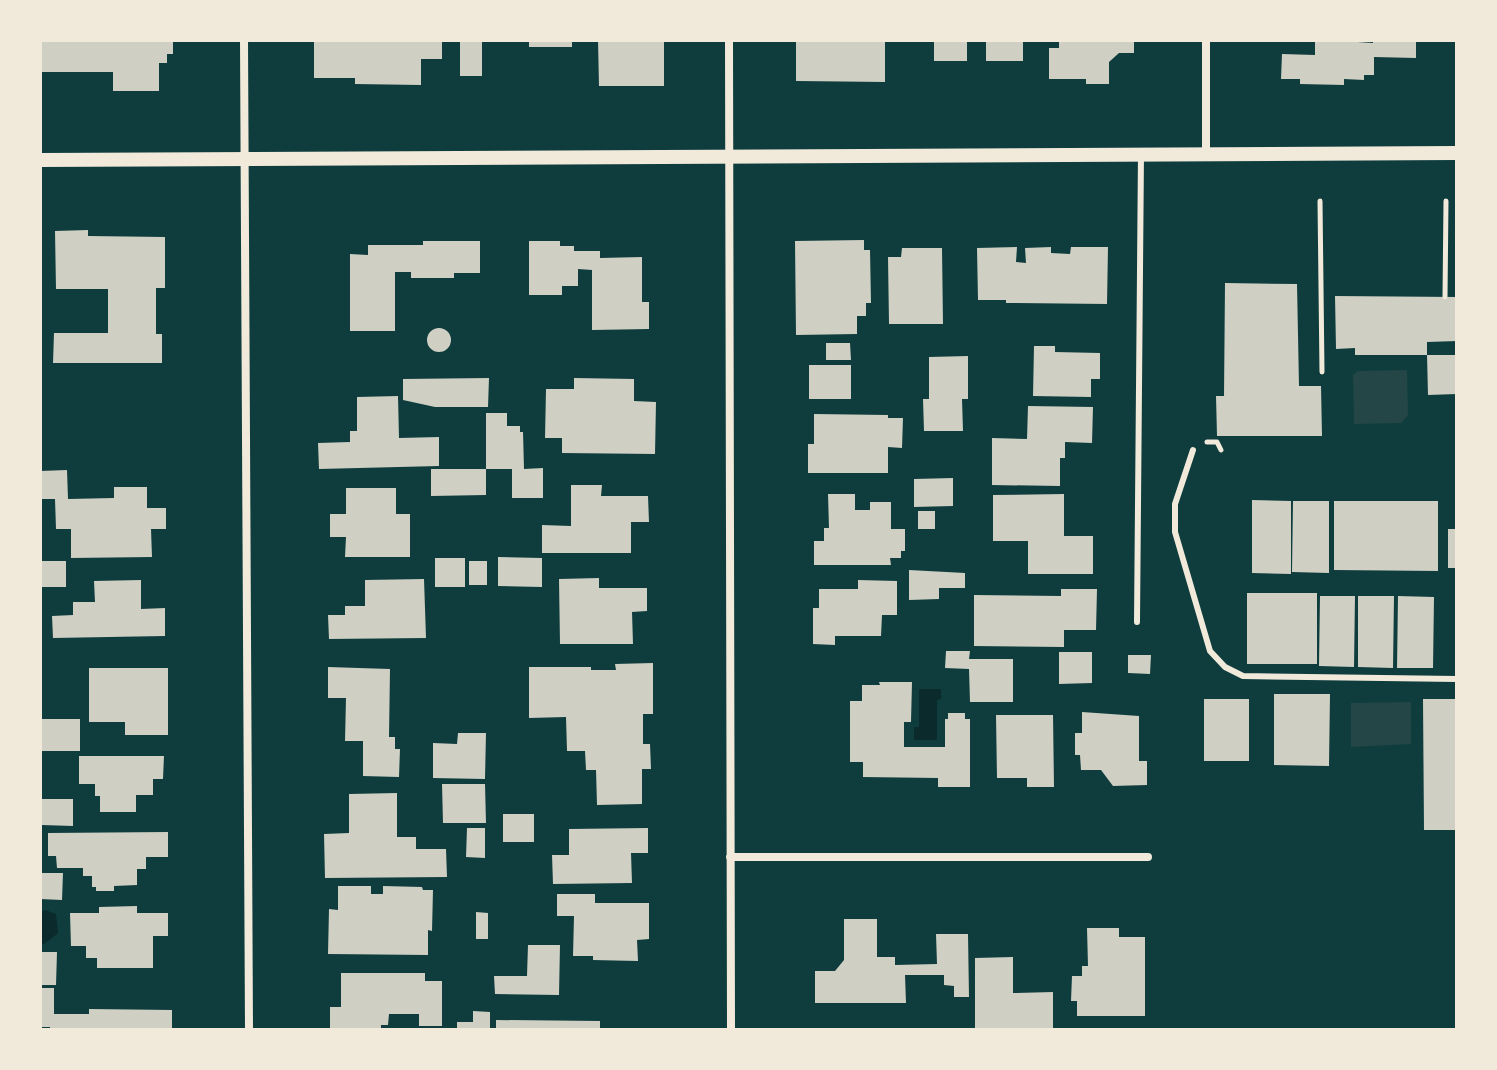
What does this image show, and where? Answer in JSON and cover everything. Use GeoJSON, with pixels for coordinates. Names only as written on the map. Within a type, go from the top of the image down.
{"type":"FeatureCollection","features":[{"type":"Feature","properties":{"kind":"street"},"geometry":{"type":"LineString","coordinates":[[244,40],[249,1030]]}},
{"type":"Feature","properties":{"kind":"street"},"geometry":{"type":"LineString","coordinates":[[729,40],[731,1030]]}},
{"type":"Feature","properties":{"kind":"street"},"geometry":{"type":"LineString","coordinates":[[1206,40],[1206,153]]}},
{"type":"Feature","properties":{"kind":"street"},"geometry":{"type":"LineString","coordinates":[[40,160],[1457,153]]}},
{"type":"Feature","properties":{"kind":"street"},"geometry":{"type":"LineString","coordinates":[[730,857],[1148,857]]}},
{"type":"Feature","properties":{"kind":"lane"},"geometry":{"type":"LineString","coordinates":[[1137,622],[1141,153]]}},
{"type":"Feature","properties":{"kind":"lane"},"geometry":{"type":"LineString","coordinates":[[1193,450],[1175,504],[1175,532],[1210,651],[1225,667],[1243,676],[1457,679]]}},
{"type":"Feature","properties":{"kind":"path"},"geometry":{"type":"LineString","coordinates":[[1320,201],[1322,372]]}},
{"type":"Feature","properties":{"kind":"path"},"geometry":{"type":"LineString","coordinates":[[1445,297],[1446,201]]}},
{"type":"Feature","properties":{"kind":"shaded area"},"geometry":{"type":"Polygon","coordinates":[[[1407,370],[1408,415],[1401,423],[1354,424],[1353,375],[1358,371],[1407,370]]]}},
{"type":"Feature","properties":{"kind":"shaded area"},"geometry":{"type":"Polygon","coordinates":[[[919,689],[941,689],[941,699],[937,700],[937,740],[914,740],[914,727],[919,727],[919,689]]]}},
{"type":"Feature","properties":{"kind":"shaded area"},"geometry":{"type":"Polygon","coordinates":[[[1411,702],[1411,744],[1351,747],[1351,703],[1411,702]]]}},
{"type":"Feature","properties":{"kind":"shaded area"},"geometry":{"type":"Polygon","coordinates":[[[45,910],[56,914],[58,933],[40,944],[40,913],[45,910]]]}},
{"type":"Feature","properties":{"kind":"building"},"geometry":{"type":"Polygon","coordinates":[[[40,40],[173,40],[173,54],[167,54],[167,63],[159,63],[159,91],[113,91],[113,72],[40,72],[40,40]]]}},
{"type":"Feature","properties":{"kind":"building"},"geometry":{"type":"Polygon","coordinates":[[[314,40],[442,40],[442,59],[421,59],[421,85],[355,84],[355,78],[314,78],[314,40]]]}},
{"type":"Feature","properties":{"kind":"building"},"geometry":{"type":"Polygon","coordinates":[[[460,40],[482,40],[482,76],[460,76],[460,40]]]}},
{"type":"Feature","properties":{"kind":"building"},"geometry":{"type":"Polygon","coordinates":[[[529,40],[572,40],[572,47],[529,47],[529,40]]]}},
{"type":"Feature","properties":{"kind":"building"},"geometry":{"type":"Polygon","coordinates":[[[598,40],[664,40],[664,86],[599,86],[598,40]]]}},
{"type":"Feature","properties":{"kind":"building"},"geometry":{"type":"Polygon","coordinates":[[[796,40],[885,40],[885,82],[796,81],[796,40]]]}},
{"type":"Feature","properties":{"kind":"building"},"geometry":{"type":"Polygon","coordinates":[[[934,40],[967,40],[967,61],[934,61],[934,40]]]}},
{"type":"Feature","properties":{"kind":"building"},"geometry":{"type":"Polygon","coordinates":[[[986,40],[1023,40],[1023,61],[986,61],[986,40]]]}},
{"type":"Feature","properties":{"kind":"building"},"geometry":{"type":"Polygon","coordinates":[[[1059,40],[1134,40],[1134,53],[1119,53],[1109,62],[1109,84],[1086,84],[1086,79],[1049,79],[1049,48],[1059,48],[1059,40]]]}},
{"type":"Feature","properties":{"kind":"building"},"geometry":{"type":"Polygon","coordinates":[[[1373,40],[1416,40],[1416,58],[1374,57],[1374,75],[1364,75],[1364,80],[1344,79],[1344,85],[1300,84],[1300,79],[1281,79],[1282,54],[1315,55],[1315,41],[1373,43],[1373,40]]]}},
{"type":"Feature","properties":{"kind":"building"},"geometry":{"type":"Polygon","coordinates":[[[88,230],[88,236],[165,237],[165,288],[156,288],[156,334],[162,334],[162,363],[53,363],[54,333],[108,333],[108,289],[56,289],[55,231],[88,230]]]}},
{"type":"Feature","properties":{"kind":"building"},"geometry":{"type":"Polygon","coordinates":[[[864,240],[864,250],[870,250],[871,303],[866,303],[866,316],[857,316],[857,334],[796,335],[795,241],[864,240]]]}},
{"type":"Feature","properties":{"kind":"building"},"geometry":{"type":"Polygon","coordinates":[[[423,241],[480,241],[480,273],[454,273],[454,278],[411,278],[411,272],[395,272],[395,331],[350,331],[350,254],[368,255],[368,245],[423,245],[423,241]]]}},
{"type":"Feature","properties":{"kind":"building"},"geometry":{"type":"Polygon","coordinates":[[[529,241],[560,241],[560,246],[574,246],[574,251],[600,251],[600,258],[642,257],[642,302],[649,302],[649,329],[592,330],[592,270],[578,269],[578,286],[562,286],[562,295],[529,295],[529,241]]]}},
{"type":"Feature","properties":{"kind":"building"},"geometry":{"type":"Polygon","coordinates":[[[1017,247],[1016,262],[1026,263],[1025,248],[1051,247],[1051,253],[1070,254],[1071,247],[1108,247],[1107,304],[978,300],[977,248],[1017,247]]]}},
{"type":"Feature","properties":{"kind":"building"},"geometry":{"type":"Polygon","coordinates":[[[902,248],[942,248],[943,324],[889,324],[888,257],[901,257],[902,248]]]}},
{"type":"Feature","properties":{"kind":"building"},"geometry":{"type":"Polygon","coordinates":[[[1225,283],[1297,284],[1299,386],[1321,386],[1322,436],[1217,436],[1216,396],[1224,396],[1225,283]]]}},
{"type":"Feature","properties":{"kind":"building"},"geometry":{"type":"Polygon","coordinates":[[[1335,296],[1457,297],[1457,341],[1427,342],[1427,355],[1355,355],[1355,348],[1336,349],[1335,296]]]}},
{"type":"Feature","properties":{"kind":"building"},"geometry":{"type":"Polygon","coordinates":[[[439,328],[447,332],[451,340],[447,348],[439,352],[431,348],[427,340],[431,332],[439,328]]]}},
{"type":"Feature","properties":{"kind":"building"},"geometry":{"type":"Polygon","coordinates":[[[826,343],[850,343],[851,360],[826,360],[826,343]]]}},
{"type":"Feature","properties":{"kind":"building"},"geometry":{"type":"Polygon","coordinates":[[[1034,346],[1055,346],[1055,352],[1100,353],[1100,379],[1091,379],[1091,397],[1033,396],[1034,346]]]}},
{"type":"Feature","properties":{"kind":"building"},"geometry":{"type":"Polygon","coordinates":[[[1427,355],[1457,355],[1457,394],[1428,395],[1427,355]]]}},
{"type":"Feature","properties":{"kind":"building"},"geometry":{"type":"Polygon","coordinates":[[[968,356],[968,399],[962,399],[963,431],[924,431],[923,399],[929,399],[929,357],[968,356]]]}},
{"type":"Feature","properties":{"kind":"building"},"geometry":{"type":"Polygon","coordinates":[[[809,365],[851,365],[851,399],[809,399],[809,365]]]}},
{"type":"Feature","properties":{"kind":"building"},"geometry":{"type":"Polygon","coordinates":[[[489,378],[488,407],[435,407],[403,400],[403,379],[489,378]]]}},
{"type":"Feature","properties":{"kind":"building"},"geometry":{"type":"Polygon","coordinates":[[[574,378],[634,379],[634,401],[656,402],[655,454],[562,453],[562,438],[545,438],[546,389],[574,389],[574,378]]]}},
{"type":"Feature","properties":{"kind":"building"},"geometry":{"type":"Polygon","coordinates":[[[398,396],[399,438],[439,437],[439,466],[319,469],[318,443],[350,442],[350,431],[357,431],[357,397],[398,396]]]}},
{"type":"Feature","properties":{"kind":"building"},"geometry":{"type":"Polygon","coordinates":[[[1028,406],[1093,407],[1092,443],[1065,442],[1065,458],[1060,458],[1060,486],[992,485],[992,438],[1027,439],[1028,406]]]}},
{"type":"Feature","properties":{"kind":"building"},"geometry":{"type":"Polygon","coordinates":[[[486,413],[507,413],[507,426],[520,426],[520,432],[523,432],[524,469],[543,468],[543,498],[512,498],[512,469],[486,469],[486,413]]]}},
{"type":"Feature","properties":{"kind":"building"},"geometry":{"type":"Polygon","coordinates":[[[814,414],[903,418],[902,448],[888,447],[888,473],[808,473],[808,444],[814,444],[814,414]]]}},
{"type":"Feature","properties":{"kind":"building"},"geometry":{"type":"Polygon","coordinates":[[[431,469],[486,469],[486,495],[431,496],[431,469]]]}},
{"type":"Feature","properties":{"kind":"building"},"geometry":{"type":"Polygon","coordinates":[[[67,470],[68,499],[114,498],[114,487],[147,487],[147,508],[166,508],[166,529],[151,529],[152,557],[71,558],[71,529],[56,529],[55,499],[40,499],[40,471],[67,470]]]}},
{"type":"Feature","properties":{"kind":"building"},"geometry":{"type":"Polygon","coordinates":[[[953,478],[953,506],[914,507],[914,479],[953,478]]]}},
{"type":"Feature","properties":{"kind":"building"},"geometry":{"type":"Polygon","coordinates":[[[571,485],[602,485],[601,496],[648,496],[649,522],[631,522],[631,553],[542,553],[542,525],[571,526],[571,485]]]}},
{"type":"Feature","properties":{"kind":"building"},"geometry":{"type":"Polygon","coordinates":[[[346,488],[396,488],[396,514],[410,514],[410,557],[345,557],[346,537],[330,537],[330,514],[346,514],[346,488]]]}},
{"type":"Feature","properties":{"kind":"building"},"geometry":{"type":"Polygon","coordinates":[[[828,494],[855,494],[855,510],[870,510],[870,502],[891,502],[891,529],[905,529],[905,551],[901,551],[901,558],[890,558],[891,565],[814,565],[814,541],[824,541],[824,528],[829,528],[828,494]]]}},
{"type":"Feature","properties":{"kind":"building"},"geometry":{"type":"Polygon","coordinates":[[[1064,494],[1064,536],[1093,536],[1093,574],[1028,574],[1028,541],[993,541],[993,495],[1064,494]]]}},
{"type":"Feature","properties":{"kind":"building"},"geometry":{"type":"Polygon","coordinates":[[[1252,500],[1291,501],[1291,574],[1252,573],[1252,500]]]}},
{"type":"Feature","properties":{"kind":"building"},"geometry":{"type":"Polygon","coordinates":[[[1293,501],[1329,501],[1329,573],[1292,572],[1293,501]]]}},
{"type":"Feature","properties":{"kind":"building"},"geometry":{"type":"Polygon","coordinates":[[[1334,501],[1438,501],[1438,571],[1334,570],[1334,501]]]}},
{"type":"Feature","properties":{"kind":"building"},"geometry":{"type":"Polygon","coordinates":[[[918,511],[935,511],[935,529],[918,529],[918,511]]]}},
{"type":"Feature","properties":{"kind":"building"},"geometry":{"type":"Polygon","coordinates":[[[1448,529],[1457,529],[1457,568],[1448,568],[1448,529]]]}},
{"type":"Feature","properties":{"kind":"building"},"geometry":{"type":"Polygon","coordinates":[[[498,557],[542,558],[542,587],[498,586],[498,557]]]}},
{"type":"Feature","properties":{"kind":"building"},"geometry":{"type":"Polygon","coordinates":[[[435,558],[465,558],[465,587],[435,587],[435,558]]]}},
{"type":"Feature","properties":{"kind":"building"},"geometry":{"type":"Polygon","coordinates":[[[40,561],[66,561],[66,587],[40,587],[40,561]]]}},
{"type":"Feature","properties":{"kind":"building"},"geometry":{"type":"Polygon","coordinates":[[[469,561],[487,561],[487,585],[469,585],[469,561]]]}},
{"type":"Feature","properties":{"kind":"building"},"geometry":{"type":"Polygon","coordinates":[[[909,570],[965,573],[965,588],[939,588],[939,599],[909,600],[909,570]]]}},
{"type":"Feature","properties":{"kind":"building"},"geometry":{"type":"Polygon","coordinates":[[[599,578],[599,588],[647,588],[647,611],[632,612],[633,644],[560,644],[559,579],[599,578]]]}},
{"type":"Feature","properties":{"kind":"building"},"geometry":{"type":"Polygon","coordinates":[[[424,579],[426,638],[329,639],[328,615],[345,615],[345,606],[365,606],[365,580],[424,579]]]}},
{"type":"Feature","properties":{"kind":"building"},"geometry":{"type":"Polygon","coordinates":[[[141,580],[141,609],[165,608],[165,636],[53,638],[52,616],[73,615],[73,602],[95,602],[94,581],[141,580]]]}},
{"type":"Feature","properties":{"kind":"building"},"geometry":{"type":"Polygon","coordinates":[[[858,580],[897,581],[897,615],[882,615],[881,636],[835,636],[835,645],[813,644],[813,608],[819,608],[819,589],[858,589],[858,580]]]}},
{"type":"Feature","properties":{"kind":"building"},"geometry":{"type":"Polygon","coordinates":[[[1061,589],[1097,589],[1096,630],[1064,630],[1064,647],[974,646],[974,595],[1061,596],[1061,589]]]}},
{"type":"Feature","properties":{"kind":"building"},"geometry":{"type":"Polygon","coordinates":[[[1247,593],[1317,593],[1317,664],[1247,664],[1247,593]]]}},
{"type":"Feature","properties":{"kind":"building"},"geometry":{"type":"Polygon","coordinates":[[[1320,596],[1355,596],[1354,667],[1319,666],[1320,596]]]}},
{"type":"Feature","properties":{"kind":"building"},"geometry":{"type":"Polygon","coordinates":[[[1358,596],[1394,596],[1393,668],[1358,667],[1358,596]]]}},
{"type":"Feature","properties":{"kind":"building"},"geometry":{"type":"Polygon","coordinates":[[[1398,596],[1434,597],[1433,668],[1397,668],[1398,596]]]}},
{"type":"Feature","properties":{"kind":"building"},"geometry":{"type":"Polygon","coordinates":[[[946,651],[970,651],[969,659],[1013,659],[1013,702],[970,702],[969,669],[945,668],[946,651]]]}},
{"type":"Feature","properties":{"kind":"building"},"geometry":{"type":"Polygon","coordinates":[[[1059,652],[1092,652],[1092,683],[1059,684],[1059,652]]]}},
{"type":"Feature","properties":{"kind":"building"},"geometry":{"type":"Polygon","coordinates":[[[1128,655],[1151,655],[1150,674],[1128,673],[1128,655]]]}},
{"type":"Feature","properties":{"kind":"building"},"geometry":{"type":"Polygon","coordinates":[[[653,663],[653,714],[643,714],[643,744],[650,744],[651,769],[642,769],[642,804],[597,805],[596,770],[586,770],[585,751],[567,751],[566,717],[529,718],[529,667],[616,670],[615,664],[653,663]]]}},
{"type":"Feature","properties":{"kind":"building"},"geometry":{"type":"Polygon","coordinates":[[[328,667],[390,669],[389,737],[395,737],[395,749],[400,749],[399,777],[363,776],[363,741],[345,741],[346,698],[328,698],[328,667]]]}},
{"type":"Feature","properties":{"kind":"building"},"geometry":{"type":"Polygon","coordinates":[[[89,668],[168,668],[168,735],[125,735],[125,722],[89,722],[89,668]]]}},
{"type":"Feature","properties":{"kind":"building"},"geometry":{"type":"Polygon","coordinates":[[[879,682],[912,682],[911,722],[904,722],[904,747],[945,747],[945,719],[948,719],[948,713],[965,713],[965,719],[970,719],[970,787],[938,787],[938,778],[863,777],[863,762],[850,762],[850,701],[862,701],[862,685],[880,685],[879,682]]]}},
{"type":"Feature","properties":{"kind":"building"},"geometry":{"type":"Polygon","coordinates":[[[1274,694],[1330,694],[1329,766],[1274,765],[1274,694]]]}},
{"type":"Feature","properties":{"kind":"building"},"geometry":{"type":"Polygon","coordinates":[[[1204,699],[1249,699],[1249,761],[1204,761],[1204,699]]]}},
{"type":"Feature","properties":{"kind":"building"},"geometry":{"type":"Polygon","coordinates":[[[1423,699],[1457,699],[1457,830],[1424,830],[1423,699]]]}},
{"type":"Feature","properties":{"kind":"building"},"geometry":{"type":"Polygon","coordinates":[[[1082,712],[1139,716],[1139,761],[1147,761],[1147,785],[1113,786],[1101,770],[1081,770],[1080,755],[1075,755],[1075,733],[1082,733],[1082,712]]]}},
{"type":"Feature","properties":{"kind":"building"},"geometry":{"type":"Polygon","coordinates":[[[996,715],[1053,715],[1054,787],[1027,787],[1027,778],[997,778],[996,715]]]}},
{"type":"Feature","properties":{"kind":"building"},"geometry":{"type":"Polygon","coordinates":[[[40,719],[80,719],[80,751],[40,751],[40,719]]]}},
{"type":"Feature","properties":{"kind":"building"},"geometry":{"type":"Polygon","coordinates":[[[458,733],[486,733],[485,779],[433,778],[433,743],[457,744],[458,733]]]}},
{"type":"Feature","properties":{"kind":"building"},"geometry":{"type":"Polygon","coordinates":[[[79,756],[164,756],[163,779],[153,779],[153,795],[136,795],[136,812],[100,812],[100,796],[95,796],[95,784],[79,784],[79,756]]]}},
{"type":"Feature","properties":{"kind":"building"},"geometry":{"type":"Polygon","coordinates":[[[442,784],[485,784],[486,823],[443,823],[442,784]]]}},
{"type":"Feature","properties":{"kind":"building"},"geometry":{"type":"Polygon","coordinates":[[[397,793],[397,837],[416,837],[416,849],[446,849],[447,877],[325,878],[324,834],[349,833],[349,794],[397,793]]]}},
{"type":"Feature","properties":{"kind":"building"},"geometry":{"type":"Polygon","coordinates":[[[42,799],[73,799],[73,826],[42,825],[42,799]]]}},
{"type":"Feature","properties":{"kind":"building"},"geometry":{"type":"Polygon","coordinates":[[[503,814],[534,814],[534,842],[503,842],[503,814]]]}},
{"type":"Feature","properties":{"kind":"building"},"geometry":{"type":"Polygon","coordinates":[[[467,828],[485,828],[485,858],[466,857],[467,828]]]}},
{"type":"Feature","properties":{"kind":"building"},"geometry":{"type":"Polygon","coordinates":[[[648,828],[648,853],[631,853],[632,883],[553,884],[552,855],[569,855],[569,829],[648,828]]]}},
{"type":"Feature","properties":{"kind":"building"},"geometry":{"type":"Polygon","coordinates":[[[168,832],[168,857],[146,857],[146,869],[137,869],[137,885],[114,886],[114,891],[96,891],[96,887],[92,887],[92,876],[83,876],[83,868],[57,868],[56,856],[48,856],[48,833],[168,832]]]}},
{"type":"Feature","properties":{"kind":"building"},"geometry":{"type":"Polygon","coordinates":[[[40,873],[63,873],[62,900],[40,899],[40,873]]]}},
{"type":"Feature","properties":{"kind":"building"},"geometry":{"type":"Polygon","coordinates":[[[338,886],[371,886],[371,894],[383,894],[383,886],[433,890],[428,955],[328,954],[329,909],[338,910],[338,886]]]}},
{"type":"Feature","properties":{"kind":"building"},"geometry":{"type":"Polygon","coordinates":[[[557,894],[595,894],[595,903],[649,903],[649,939],[637,940],[638,961],[593,960],[593,956],[573,956],[574,916],[557,916],[557,894]]]}},
{"type":"Feature","properties":{"kind":"building"},"geometry":{"type":"Polygon","coordinates":[[[137,906],[137,913],[168,913],[168,936],[153,936],[153,968],[97,968],[97,958],[86,958],[86,946],[71,946],[70,913],[99,913],[99,907],[137,906]]]}},
{"type":"Feature","properties":{"kind":"building"},"geometry":{"type":"Polygon","coordinates":[[[476,912],[488,913],[488,939],[476,939],[476,912]]]}},
{"type":"Feature","properties":{"kind":"building"},"geometry":{"type":"Polygon","coordinates":[[[844,919],[877,919],[877,957],[895,957],[895,965],[937,964],[936,934],[968,934],[969,997],[954,997],[954,986],[944,985],[944,975],[905,975],[906,1003],[815,1003],[815,971],[835,971],[844,960],[844,919]]]}},
{"type":"Feature","properties":{"kind":"building"},"geometry":{"type":"Polygon","coordinates":[[[1087,928],[1119,928],[1119,937],[1145,937],[1145,1016],[1077,1016],[1077,1001],[1071,1001],[1072,976],[1082,976],[1082,966],[1088,966],[1087,928]]]}},
{"type":"Feature","properties":{"kind":"building"},"geometry":{"type":"Polygon","coordinates":[[[528,945],[560,945],[559,995],[495,994],[494,976],[527,976],[528,945]]]}},
{"type":"Feature","properties":{"kind":"building"},"geometry":{"type":"Polygon","coordinates":[[[40,952],[57,952],[56,985],[40,985],[40,952]]]}},
{"type":"Feature","properties":{"kind":"building"},"geometry":{"type":"Polygon","coordinates":[[[1013,957],[1013,993],[1053,992],[1053,1030],[975,1030],[975,958],[1013,957]]]}},
{"type":"Feature","properties":{"kind":"building"},"geometry":{"type":"Polygon","coordinates":[[[341,973],[425,973],[425,981],[442,981],[442,1026],[419,1026],[419,1014],[389,1014],[388,1025],[381,1025],[381,1030],[330,1030],[330,1007],[341,1007],[341,973]]]}},
{"type":"Feature","properties":{"kind":"building"},"geometry":{"type":"Polygon","coordinates":[[[40,988],[54,988],[54,1014],[89,1014],[89,1009],[172,1010],[172,1030],[50,1030],[50,1027],[40,1027],[40,988]]]}},
{"type":"Feature","properties":{"kind":"building"},"geometry":{"type":"Polygon","coordinates":[[[473,1011],[490,1012],[490,1030],[457,1030],[457,1022],[473,1022],[473,1011]]]}},
{"type":"Feature","properties":{"kind":"building"},"geometry":{"type":"Polygon","coordinates":[[[496,1020],[600,1021],[600,1030],[496,1030],[496,1020]]]}}]}
